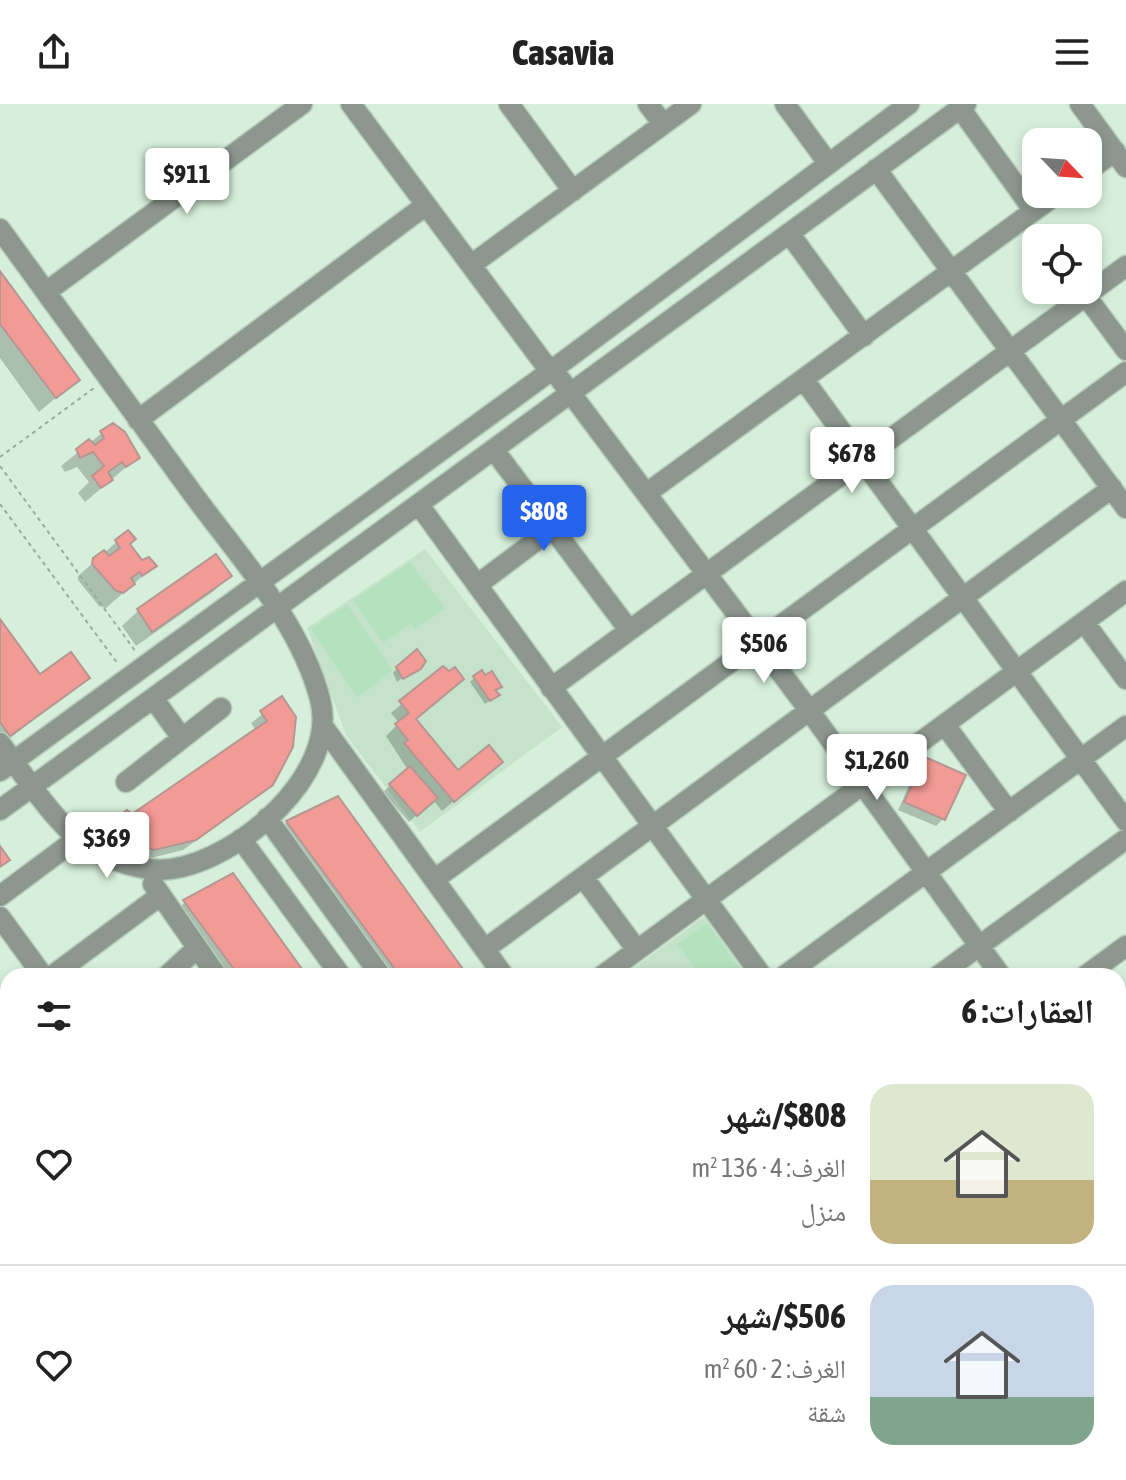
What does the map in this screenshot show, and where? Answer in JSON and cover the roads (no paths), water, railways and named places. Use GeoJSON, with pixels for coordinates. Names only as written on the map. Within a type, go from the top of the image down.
{"type":"FeatureCollection","features":[{"type":"Feature","properties":{"kind":"street"},"geometry":{"type":"LineString","coordinates":[[46,292],[302,104]]}},
{"type":"Feature","properties":{"kind":"street"},"geometry":{"type":"LineString","coordinates":[[351,104],[543,362],[571,393],[708,573],[995,968]]}},
{"type":"Feature","properties":{"kind":"street"},"geometry":{"type":"LineString","coordinates":[[509,104],[573,191]]}},
{"type":"Feature","properties":{"kind":"street"},"geometry":{"type":"LineString","coordinates":[[648,104],[663,124]]}},
{"type":"Feature","properties":{"kind":"street"},"geometry":{"type":"LineString","coordinates":[[471,265],[691,104]]}},
{"type":"Feature","properties":{"kind":"street"},"geometry":{"type":"LineString","coordinates":[[785,104],[828,163]]}},
{"type":"Feature","properties":{"kind":"street"},"geometry":{"type":"LineString","coordinates":[[7,766],[552,370],[909,104]]}},
{"type":"Feature","properties":{"kind":"street"},"geometry":{"type":"LineString","coordinates":[[1080,104],[1120,159]]}},
{"type":"Feature","properties":{"kind":"street"},"geometry":{"type":"LineString","coordinates":[[0,810],[963,106],[1034,211]]}},
{"type":"Feature","properties":{"kind":"street"},"geometry":{"type":"LineString","coordinates":[[876,169],[1126,508]]}},
{"type":"Feature","properties":{"kind":"street"},"geometry":{"type":"LineString","coordinates":[[138,420],[426,205]]}},
{"type":"Feature","properties":{"kind":"street"},"geometry":{"type":"LineString","coordinates":[[647,493],[1038,208]]}},
{"type":"Feature","properties":{"kind":"street"},"geometry":{"type":"LineString","coordinates":[[0,229],[277,609],[314,679],[325,729],[498,968]]}},
{"type":"Feature","properties":{"kind":"street"},"geometry":{"type":"LineString","coordinates":[[789,233],[864,336]]}},
{"type":"Feature","properties":{"kind":"street"},"geometry":{"type":"LineString","coordinates":[[1102,284],[1126,266]]}},
{"type":"Feature","properties":{"kind":"street"},"geometry":{"type":"LineString","coordinates":[[551,688],[1075,304]]}},
{"type":"Feature","properties":{"kind":"street"},"geometry":{"type":"LineString","coordinates":[[1092,304],[1126,350]]}},
{"type":"Feature","properties":{"kind":"street"},"geometry":{"type":"LineString","coordinates":[[435,879],[1126,372]]}},
{"type":"Feature","properties":{"kind":"street"},"geometry":{"type":"LineString","coordinates":[[804,380],[1126,821]]}},
{"type":"Feature","properties":{"kind":"street"},"geometry":{"type":"LineString","coordinates":[[494,450],[629,630]]}},
{"type":"Feature","properties":{"kind":"street"},"geometry":{"type":"LineString","coordinates":[[485,949],[1112,488]]}},
{"type":"Feature","properties":{"kind":"street"},"geometry":{"type":"LineString","coordinates":[[419,505],[756,968]]}},
{"type":"Feature","properties":{"kind":"street"},"geometry":{"type":"LineString","coordinates":[[477,585],[553,528]]}},
{"type":"Feature","properties":{"kind":"street"},"geometry":{"type":"LineString","coordinates":[[613,968],[1126,591]]}},
{"type":"Feature","properties":{"kind":"street"},"geometry":{"type":"LineString","coordinates":[[1084,622],[1126,679]]}},
{"type":"Feature","properties":{"kind":"street"},"geometry":{"type":"LineString","coordinates":[[153,698],[182,738]]}},
{"type":"Feature","properties":{"kind":"street"},"geometry":{"type":"LineString","coordinates":[[126,782],[221,708]]}},
{"type":"Feature","properties":{"kind":"street"},"geometry":{"type":"LineString","coordinates":[[945,725],[1009,812]]}},
{"type":"Feature","properties":{"kind":"street"},"geometry":{"type":"LineString","coordinates":[[795,968],[1126,726]]}},
{"type":"Feature","properties":{"kind":"street"},"geometry":{"type":"LineString","coordinates":[[0,743],[7,766],[33,786],[78,838],[98,853],[143,869],[180,867],[222,851],[241,839],[267,818],[303,778],[325,729]]}},
{"type":"Feature","properties":{"kind":"street"},"geometry":{"type":"LineString","coordinates":[[267,818],[375,968]]}},
{"type":"Feature","properties":{"kind":"street"},"geometry":{"type":"LineString","coordinates":[[0,896],[78,838]]}},
{"type":"Feature","properties":{"kind":"street"},"geometry":{"type":"LineString","coordinates":[[241,839],[335,968]]}},
{"type":"Feature","properties":{"kind":"street"},"geometry":{"type":"LineString","coordinates":[[949,968],[1126,839]]}},
{"type":"Feature","properties":{"kind":"street"},"geometry":{"type":"LineString","coordinates":[[143,869],[211,968]]}},
{"type":"Feature","properties":{"kind":"street"},"geometry":{"type":"LineString","coordinates":[[583,877],[637,950]]}},
{"type":"Feature","properties":{"kind":"street"},"geometry":{"type":"LineString","coordinates":[[63,968],[161,895]]}},
{"type":"Feature","properties":{"kind":"street"},"geometry":{"type":"LineString","coordinates":[[0,917],[37,968]]}},
{"type":"Feature","properties":{"kind":"street"},"geometry":{"type":"LineString","coordinates":[[1096,968],[1126,946]]}},
{"type":"Feature","properties":{"kind":"street"},"geometry":{"type":"LineString","coordinates":[[176,968],[197,948]]}}]}
